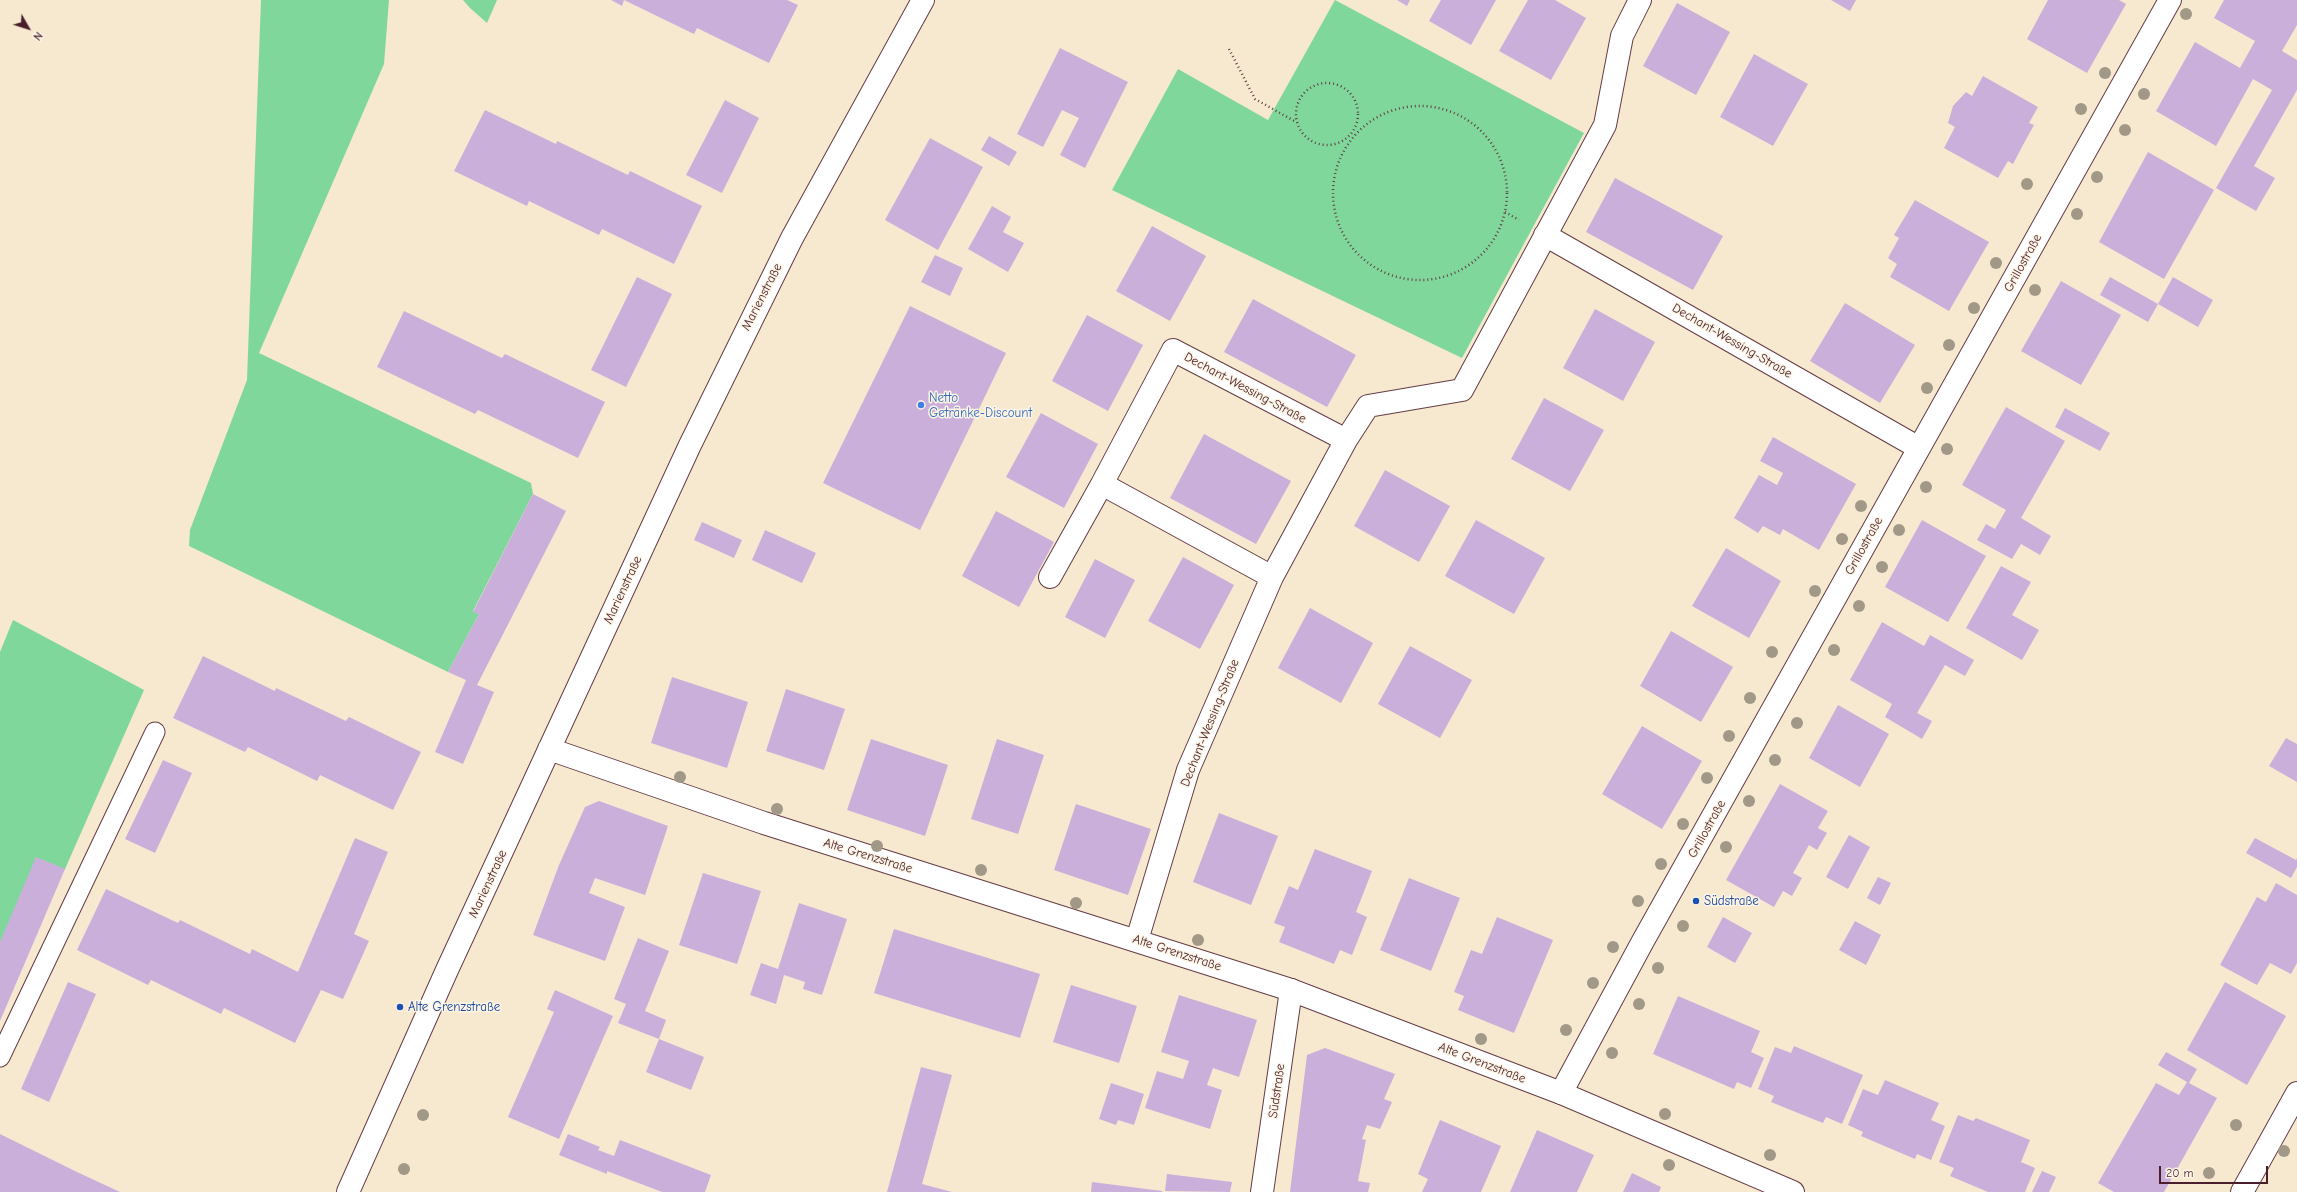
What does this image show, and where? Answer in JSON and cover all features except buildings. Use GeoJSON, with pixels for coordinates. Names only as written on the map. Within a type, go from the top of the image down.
{"type":"FeatureCollection","features":[{"type":"Feature","properties":{"kind":"street","name":"Marienstraße"},"geometry":{"type":"LineString","coordinates":[[348,1192],[549,749],[690,445],[775,272],[923,0]]}},
{"type":"Feature","properties":{"kind":"street","name":"Dechant-Wessing-Straße"},"geometry":{"type":"LineString","coordinates":[[1137,940],[1188,770],[1272,577],[1346,440],[1368,406],[1462,390],[1605,125],[1622,36],[1640,0]]}},
{"type":"Feature","properties":{"kind":"street","name":"Grillostraße"},"geometry":{"type":"LineString","coordinates":[[1561,1094],[1919,448],[2170,0]]}},
{"type":"Feature","properties":{"kind":"street","name":"Dechant-Wessing-Straße"},"geometry":{"type":"LineString","coordinates":[[1545,235],[1919,448]]}},
{"type":"Feature","properties":{"kind":"street","name":"Dechant-Wessing-Straße"},"geometry":{"type":"LineString","coordinates":[[1050,577],[1102,484],[1173,350],[1346,440]]}},
{"type":"Feature","properties":{"kind":"street"},"geometry":{"type":"LineString","coordinates":[[1102,484],[1272,577]]}},
{"type":"Feature","properties":{"kind":"street","name":"Alte Grenzstraße"},"geometry":{"type":"LineString","coordinates":[[549,749],[764,824],[1137,940],[1291,990],[1561,1094],[1793,1192]]}},
{"type":"Feature","properties":{"kind":"street","name":"Südstraße"},"geometry":{"type":"LineString","coordinates":[[1262,1192],[1291,990]]}},
{"type":"Feature","properties":{"kind":"street"},"geometry":{"type":"LineString","coordinates":[[2242,1192],[2297,1093]]}},
{"type":"Feature","properties":{"kind":"lane"},"geometry":{"type":"LineString","coordinates":[[0,1056],[155,732]]}},
{"type":"Feature","properties":{"kind":"path"},"geometry":{"type":"LineString","coordinates":[[1229,49],[1255,99],[1296,122]]}},
{"type":"Feature","properties":{"kind":"path"},"geometry":{"type":"LineString","coordinates":[[1296,122],[1296,104],[1305,92],[1318,84],[1333,83],[1347,89],[1356,102],[1358,116],[1354,132],[1340,158],[1332,191],[1338,225],[1356,254],[1385,274],[1418,282],[1452,276],[1481,257],[1501,229],[1508,196],[1503,162],[1485,133],[1456,113],[1423,105],[1389,111],[1354,132],[1343,142],[1328,146],[1313,143],[1302,134],[1296,122]]}},
{"type":"Feature","properties":{"kind":"green space"},"geometry":{"type":"Polygon","coordinates":[[[261,0],[389,0],[384,64],[259,353],[531,483],[533,494],[473,611],[479,614],[448,672],[189,546],[190,530],[247,380],[261,0]]]}},
{"type":"Feature","properties":{"kind":"green space"},"geometry":{"type":"Polygon","coordinates":[[[463,0],[497,0],[487,23],[463,0]]]}},
{"type":"Feature","properties":{"kind":"green space"},"geometry":{"type":"Polygon","coordinates":[[[1335,0],[1584,133],[1462,358],[1112,190],[1178,69],[1268,120],[1335,0]]]}},
{"type":"Feature","properties":{"kind":"green space"},"geometry":{"type":"Polygon","coordinates":[[[13,620],[144,690],[65,869],[0,942],[0,652],[13,620]]]}},
{"type":"Feature","properties":{"kind":"place","name":"Netto Getränke-Discount"},"geometry":{"type":"Point","coordinates":[921,405]}},
{"type":"Feature","properties":{"kind":"place","name":"Südstraße"},"geometry":{"type":"Point","coordinates":[1696,901]}},
{"type":"Feature","properties":{"kind":"place","name":"Alte Grenzstraße"},"geometry":{"type":"Point","coordinates":[400,1007]}}]}
